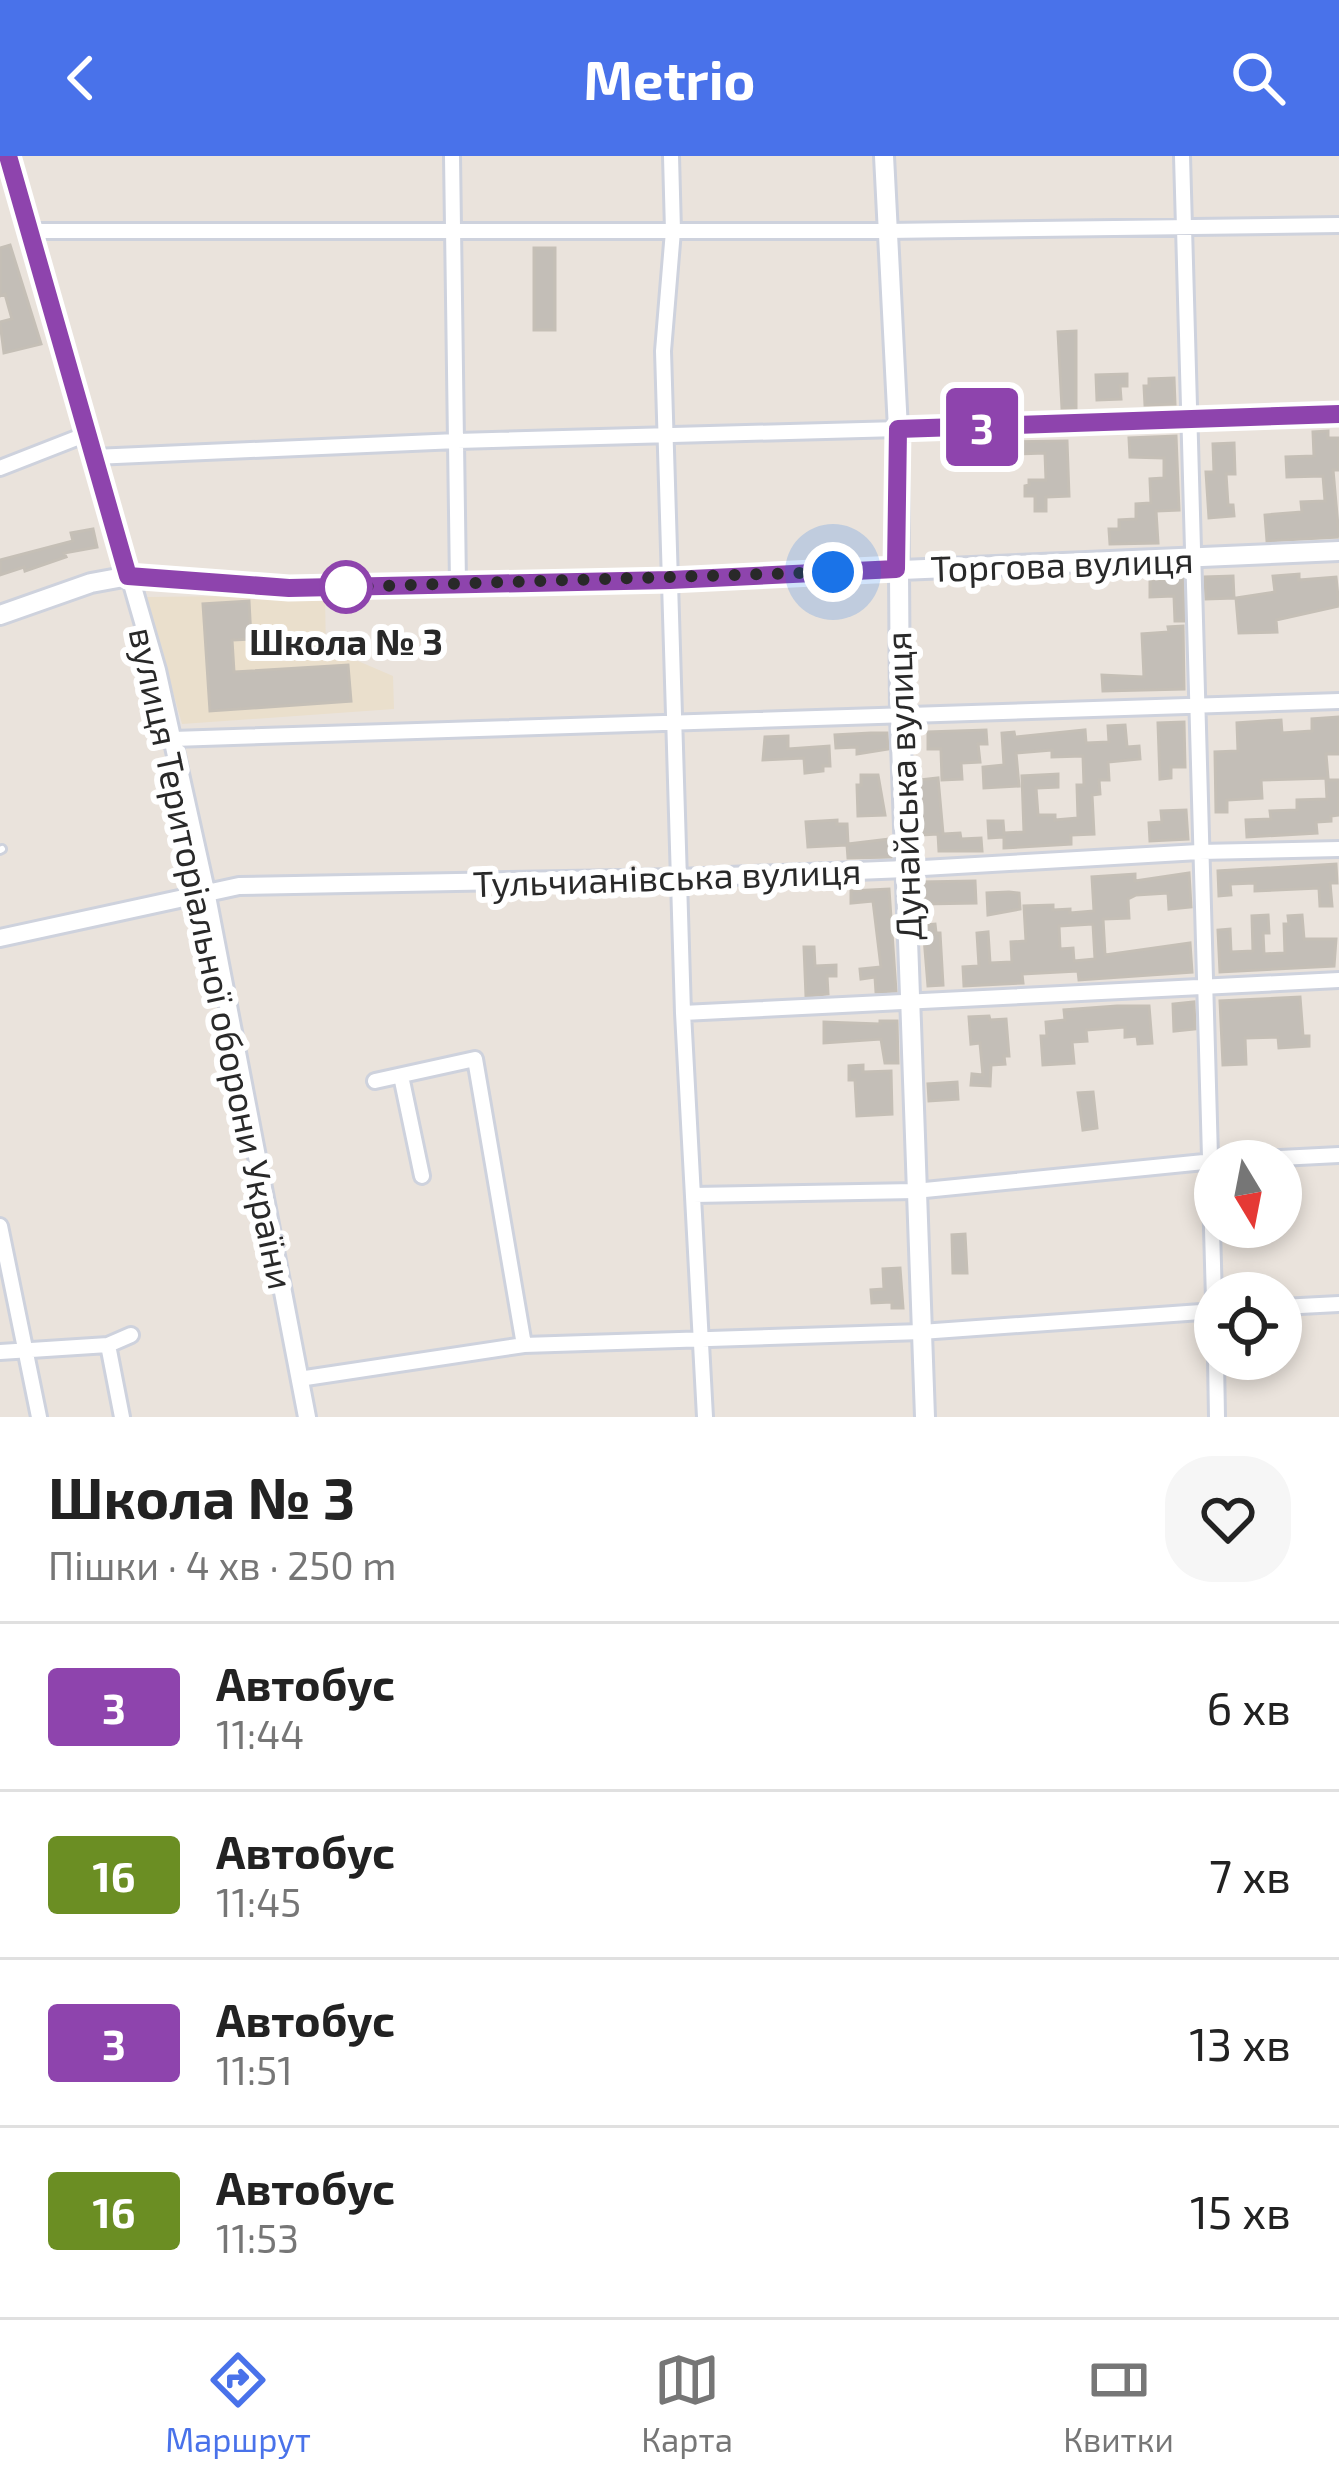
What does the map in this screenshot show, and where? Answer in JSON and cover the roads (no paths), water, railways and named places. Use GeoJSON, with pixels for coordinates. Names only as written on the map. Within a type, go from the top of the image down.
{"type":"FeatureCollection","features":[{"type":"Feature","properties":{"kind":"main road","name":"Дунайська вулиця"},"geometry":{"type":"LineString","coordinates":[[884,156],[898,429],[896,569],[925,1417]]}},
{"type":"Feature","properties":{"kind":"main road","name":"Торгова вулиця"},"geometry":{"type":"LineString","coordinates":[[0,615],[92,583],[128,576],[289,588],[670,580],[1339,551]]}},
{"type":"Feature","properties":{"kind":"street","name":"вулиця Територіальної оборони України"},"geometry":{"type":"LineString","coordinates":[[8,156],[150,642],[206,891],[307,1417]]}},
{"type":"Feature","properties":{"kind":"street"},"geometry":{"type":"LineString","coordinates":[[452,156],[458,584]]}},
{"type":"Feature","properties":{"kind":"street"},"geometry":{"type":"LineString","coordinates":[[671,156],[674,231],[662,350],[683,1013],[705,1417]]}},
{"type":"Feature","properties":{"kind":"street"},"geometry":{"type":"LineString","coordinates":[[1182,156],[1199,852],[1214,1140]]}},
{"type":"Feature","properties":{"kind":"street"},"geometry":{"type":"LineString","coordinates":[[29,231],[886,231],[1339,225]]}},
{"type":"Feature","properties":{"kind":"street"},"geometry":{"type":"LineString","coordinates":[[94,457],[1339,414]]}},
{"type":"Feature","properties":{"kind":"street"},"geometry":{"type":"LineString","coordinates":[[0,468],[88,434]]}},
{"type":"Feature","properties":{"kind":"street"},"geometry":{"type":"LineString","coordinates":[[173,739],[1339,701]]}},
{"type":"Feature","properties":{"kind":"street","name":"Тульчианівська вулиця"},"geometry":{"type":"LineString","coordinates":[[0,938],[239,886],[679,878],[1339,849]]}},
{"type":"Feature","properties":{"kind":"street"},"geometry":{"type":"LineString","coordinates":[[683,1013],[1339,980]]}},
{"type":"Feature","properties":{"kind":"street"},"geometry":{"type":"LineString","coordinates":[[375,1081],[475,1059],[524,1346]]}},
{"type":"Feature","properties":{"kind":"street"},"geometry":{"type":"LineString","coordinates":[[401,1076],[422,1176]]}},
{"type":"Feature","properties":{"kind":"street"},"geometry":{"type":"LineString","coordinates":[[1302,1157],[1339,1155]]}},
{"type":"Feature","properties":{"kind":"street"},"geometry":{"type":"LineString","coordinates":[[693,1195],[915,1191],[1194,1163]]}},
{"type":"Feature","properties":{"kind":"street"},"geometry":{"type":"LineString","coordinates":[[0,1226],[39,1417]]}},
{"type":"Feature","properties":{"kind":"street"},"geometry":{"type":"LineString","coordinates":[[1302,1306],[1339,1304]]}},
{"type":"Feature","properties":{"kind":"street"},"geometry":{"type":"LineString","coordinates":[[299,1379],[524,1346],[921,1333],[1194,1313]]}},
{"type":"Feature","properties":{"kind":"street"},"geometry":{"type":"LineString","coordinates":[[0,1352],[108,1345],[130,1335]]}},
{"type":"Feature","properties":{"kind":"street"},"geometry":{"type":"LineString","coordinates":[[108,1345],[122,1417]]}},
{"type":"Feature","properties":{"kind":"street"},"geometry":{"type":"LineString","coordinates":[[1216,1380],[1217,1417]]}},
{"type":"Feature","properties":{"kind":"place","name":"Школа № 3"},"geometry":{"type":"Point","coordinates":[346,587]}}]}
